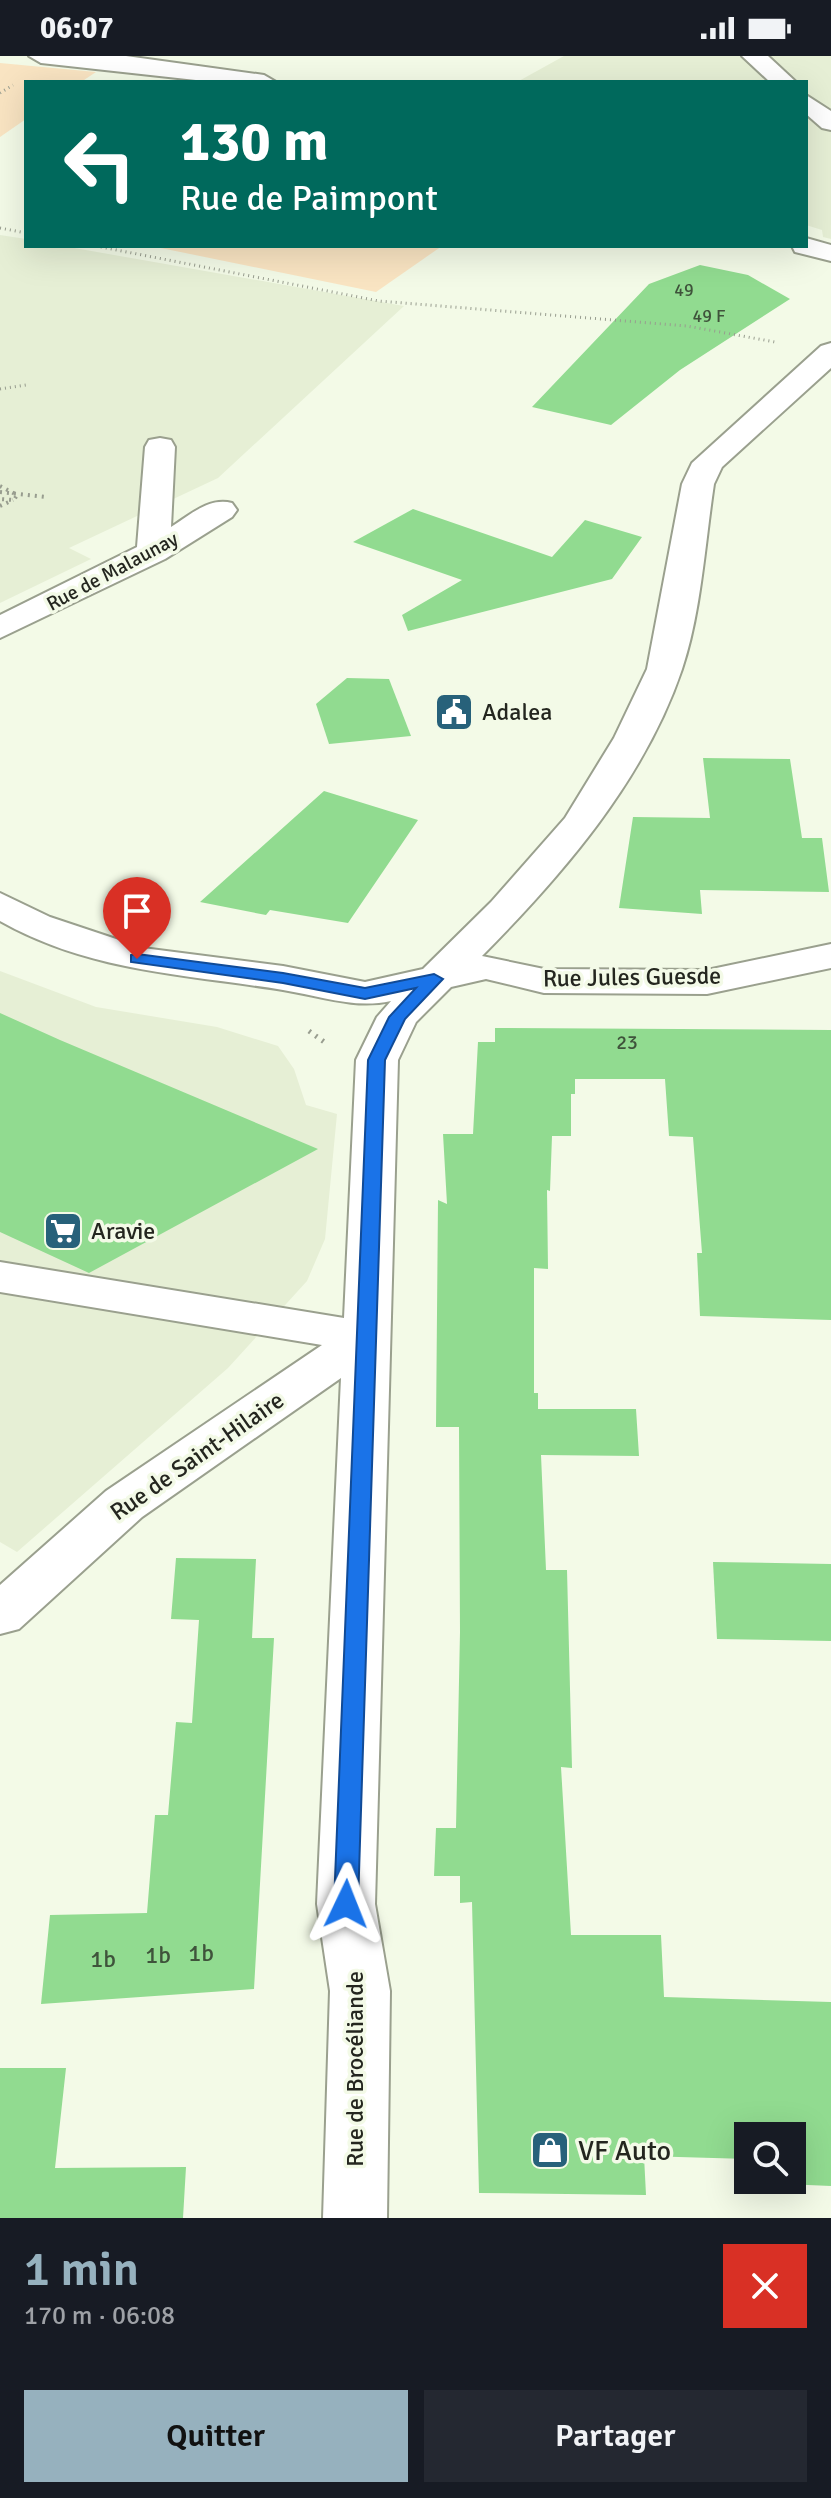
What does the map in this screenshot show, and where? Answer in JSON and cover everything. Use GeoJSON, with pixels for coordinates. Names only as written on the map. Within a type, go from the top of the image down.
{"type":"FeatureCollection","features":[{"type":"Feature","properties":{"kind":"street"},"geometry":{"type":"LineString","coordinates":[[41,56],[143,60],[253,80]]}},
{"type":"Feature","properties":{"kind":"street"},"geometry":{"type":"LineString","coordinates":[[754,56],[782,80]]}},
{"type":"Feature","properties":{"kind":"street"},"geometry":{"type":"LineString","coordinates":[[808,104],[831,123]]}},
{"type":"Feature","properties":{"kind":"street"},"geometry":{"type":"LineString","coordinates":[[808,247],[831,253]]}},
{"type":"Feature","properties":{"kind":"street","name":"Rue de Brocéliande"},"geometry":{"type":"LineString","coordinates":[[355,2218],[360,1991],[346,1904],[377,1060],[398,1017],[505,910],[581,824],[632,738],[665,669],[682,589],[698,484],[708,463],[829,354]]}},
{"type":"Feature","properties":{"kind":"street"},"geometry":{"type":"LineString","coordinates":[[153,552],[160,447]]}},
{"type":"Feature","properties":{"kind":"street","name":"Rue de Malaunay"},"geometry":{"type":"LineString","coordinates":[[0,628],[153,552],[221,510]]}},
{"type":"Feature","properties":{"kind":"street","name":"Rue Jules Guesde"},"geometry":{"type":"LineString","coordinates":[[0,905],[36,925],[137,959],[283,978],[365,994],[486,967],[544,981],[707,982],[831,956]]}},
{"type":"Feature","properties":{"kind":"street"},"geometry":{"type":"LineString","coordinates":[[0,1277],[367,1337]]}},
{"type":"Feature","properties":{"kind":"street","name":"Rue de Saint-Hilaire"},"geometry":{"type":"LineString","coordinates":[[0,1615],[124,1504],[367,1337]]}},
{"type":"Feature","properties":{"kind":"path"},"geometry":{"type":"LineString","coordinates":[[0,228],[24,233]]}},
{"type":"Feature","properties":{"kind":"path"},"geometry":{"type":"LineString","coordinates":[[107,248],[415,306],[504,315],[717,327],[829,354]]}},
{"type":"Feature","properties":{"kind":"path"},"geometry":{"type":"LineString","coordinates":[[0,389],[26,385]]}},
{"type":"Feature","properties":{"kind":"path"},"geometry":{"type":"LineString","coordinates":[[0,489],[46,497]]}},
{"type":"Feature","properties":{"kind":"path"},"geometry":{"type":"LineString","coordinates":[[0,506],[14,500],[17,495],[13,493]]}},
{"type":"Feature","properties":{"kind":"path"},"geometry":{"type":"LineString","coordinates":[[0,499],[14,500]]}},
{"type":"Feature","properties":{"kind":"shaded area"},"geometry":{"type":"Polygon","coordinates":[[[564,56],[831,56],[831,239],[823,237],[822,230],[808,226],[808,80],[521,80],[564,56]]]}},
{"type":"Feature","properties":{"kind":"shaded area"},"geometry":{"type":"Polygon","coordinates":[[[0,63],[96,72],[84,80],[24,80],[24,120],[0,137],[0,63]]]}},
{"type":"Feature","properties":{"kind":"shaded area"},"geometry":{"type":"Polygon","coordinates":[[[0,235],[24,239],[24,248],[74,248],[404,306],[218,478],[69,548],[91,559],[0,603],[0,235]]]}},
{"type":"Feature","properties":{"kind":"shaded area"},"geometry":{"type":"Polygon","coordinates":[[[161,248],[439,248],[376,292],[161,248]]]}},
{"type":"Feature","properties":{"kind":"shaded area"},"geometry":{"type":"Polygon","coordinates":[[[0,971],[96,1007],[217,1027],[278,1046],[294,1069],[306,1105],[337,1114],[325,1239],[307,1281],[228,1368],[17,1552],[0,1542],[0,971]]]}},
{"type":"Feature","properties":{"kind":"building"},"geometry":{"type":"Polygon","coordinates":[[[700,265],[748,275],[790,299],[680,370],[611,425],[532,407],[649,284],[700,265]]]}},
{"type":"Feature","properties":{"kind":"building"},"geometry":{"type":"Polygon","coordinates":[[[413,509],[552,557],[585,520],[642,537],[612,579],[408,631],[402,615],[462,580],[353,542],[413,509]]]}},
{"type":"Feature","properties":{"kind":"building"},"geometry":{"type":"Polygon","coordinates":[[[347,678],[389,679],[411,736],[329,744],[316,704],[347,678]]]}},
{"type":"Feature","properties":{"kind":"building"},"geometry":{"type":"Polygon","coordinates":[[[703,758],[790,759],[802,838],[822,838],[829,892],[700,890],[702,914],[619,908],[633,817],[710,818],[703,758]]]}},
{"type":"Feature","properties":{"kind":"building"},"geometry":{"type":"Polygon","coordinates":[[[324,791],[418,820],[348,923],[270,910],[266,915],[200,902],[324,791]]]}},
{"type":"Feature","properties":{"kind":"building"},"geometry":{"type":"Polygon","coordinates":[[[0,1013],[318,1149],[89,1273],[0,1232],[0,1013]]]}},
{"type":"Feature","properties":{"kind":"building"},"geometry":{"type":"Polygon","coordinates":[[[495,1028],[831,1030],[831,1320],[700,1316],[697,1253],[702,1253],[693,1137],[669,1136],[665,1079],[575,1079],[575,1094],[571,1094],[571,1136],[552,1136],[550,1191],[547,1190],[548,1269],[534,1268],[534,1393],[538,1393],[538,1409],[636,1409],[639,1456],[541,1455],[546,1570],[567,1570],[572,1768],[561,1767],[571,1935],[661,1935],[664,1997],[831,2002],[831,2186],[806,2185],[806,2122],[734,2122],[734,2159],[644,2156],[646,2195],[479,2193],[472,1902],[460,1903],[460,1876],[434,1876],[436,1828],[456,1828],[460,1632],[459,1427],[436,1427],[438,1200],[447,1204],[443,1134],[473,1134],[478,1042],[495,1042],[495,1028]]]}},
{"type":"Feature","properties":{"kind":"building"},"geometry":{"type":"Polygon","coordinates":[[[176,1558],[256,1559],[252,1638],[274,1638],[254,1989],[41,2004],[50,1915],[147,1913],[155,1815],[168,1815],[176,1722],[192,1723],[199,1620],[171,1619],[176,1558]]]}},
{"type":"Feature","properties":{"kind":"building"},"geometry":{"type":"Polygon","coordinates":[[[713,1562],[831,1564],[831,1641],[717,1639],[713,1562]]]}},
{"type":"Feature","properties":{"kind":"building"},"geometry":{"type":"Polygon","coordinates":[[[0,2068],[66,2068],[55,2168],[186,2167],[183,2218],[0,2218],[0,2068]]]}},
{"type":"Feature","properties":{"kind":"place","name":"Adalea"},"geometry":{"type":"Point","coordinates":[454,712]}},
{"type":"Feature","properties":{"kind":"place","name":"Aravie"},"geometry":{"type":"Point","coordinates":[63,1231]}},
{"type":"Feature","properties":{"kind":"place","name":"VF Auto"},"geometry":{"type":"Point","coordinates":[550,2150]}},
{"type":"Feature","properties":{"kind":"route"},"geometry":{"type":"LineString","coordinates":[[137,959],[283,978],[365,994],[434,979],[398,1017],[377,1060],[374,1090],[346,1904]]}}]}
